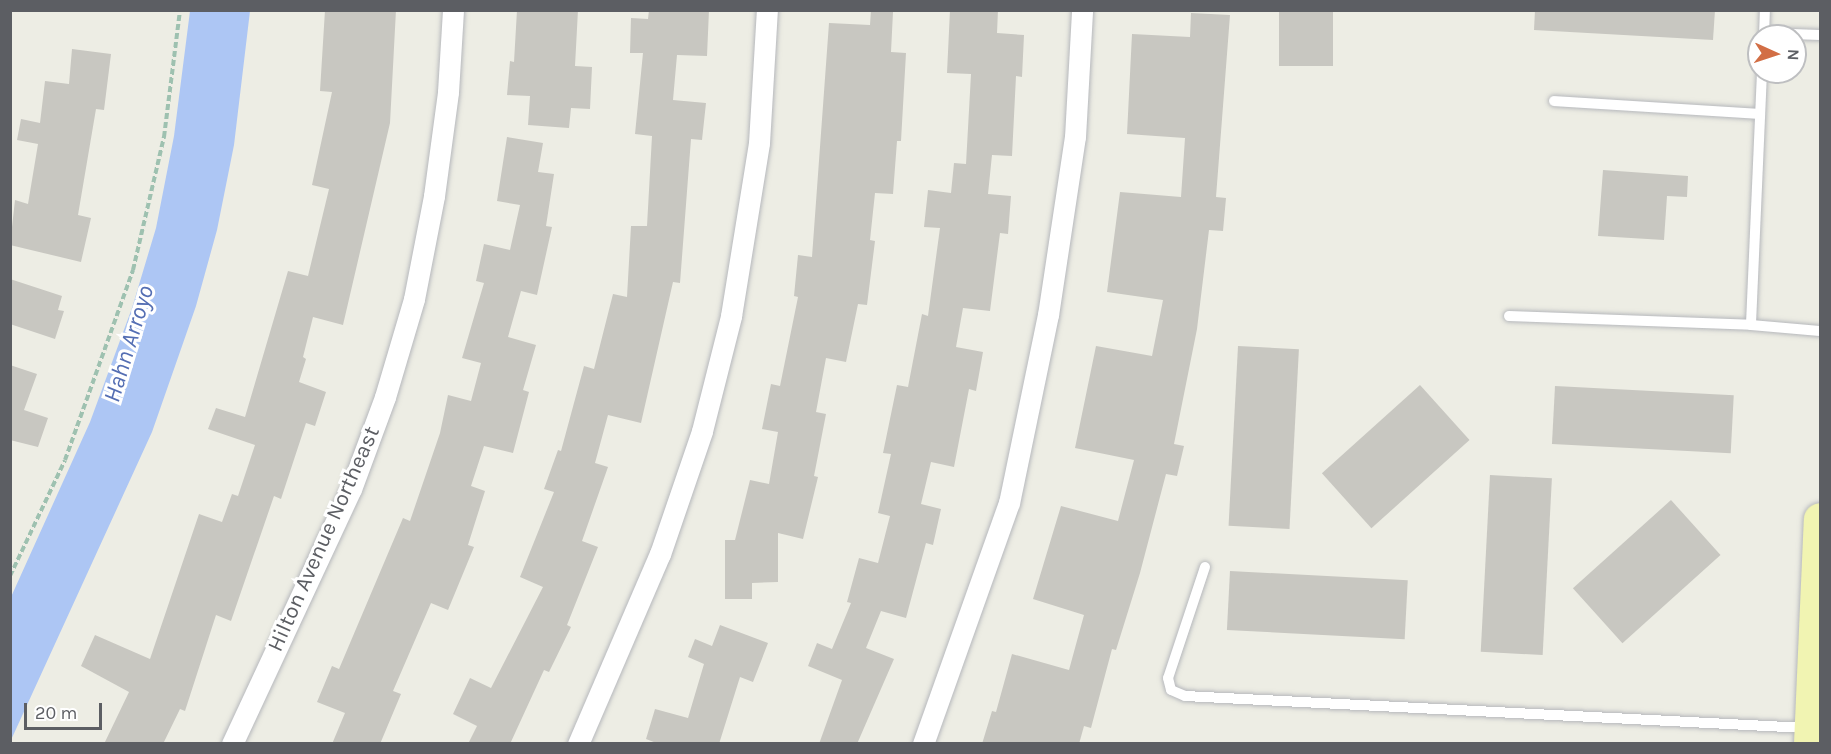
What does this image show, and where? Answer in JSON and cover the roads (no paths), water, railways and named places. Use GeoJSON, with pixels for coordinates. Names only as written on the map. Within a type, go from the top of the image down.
{"type":"FeatureCollection","features":[{"type":"Feature","properties":{"kind":"main road"},"geometry":{"type":"LineString","coordinates":[[1810,736],[1821,519]]}},
{"type":"Feature","properties":{"kind":"street","name":"Hilton Avenue Northeast"},"geometry":{"type":"LineString","coordinates":[[232,744],[351,489],[414,300],[448,92],[453,10]]}},
{"type":"Feature","properties":{"kind":"street"},"geometry":{"type":"LineString","coordinates":[[578,744],[660,554],[702,430],[731,316],[759,143],[767,10]]}},
{"type":"Feature","properties":{"kind":"street"},"geometry":{"type":"LineString","coordinates":[[923,744],[1010,503],[1048,315],[1075,138],[1082,10]]}},
{"type":"Feature","properties":{"kind":"lane"},"geometry":{"type":"LineString","coordinates":[[1752,325],[1761,84]]}},
{"type":"Feature","properties":{"kind":"lane"},"geometry":{"type":"LineString","coordinates":[[1554,101],[1760,114]]}},
{"type":"Feature","properties":{"kind":"lane"},"geometry":{"type":"LineString","coordinates":[[1509,316],[1752,325],[1821,331]]}},
{"type":"Feature","properties":{"kind":"lane"},"geometry":{"type":"LineString","coordinates":[[1205,567],[1168,678],[1171,690],[1185,696],[1810,736]]}},
{"type":"Feature","properties":{"kind":"water","name":"Hahn Arroyo"},"geometry":{"type":"Polygon","coordinates":[[[190,11],[250,11],[234,145],[217,230],[196,306],[152,432],[11,740],[11,597],[90,422],[132,308],[156,228],[174,136],[190,11]]]}}]}
